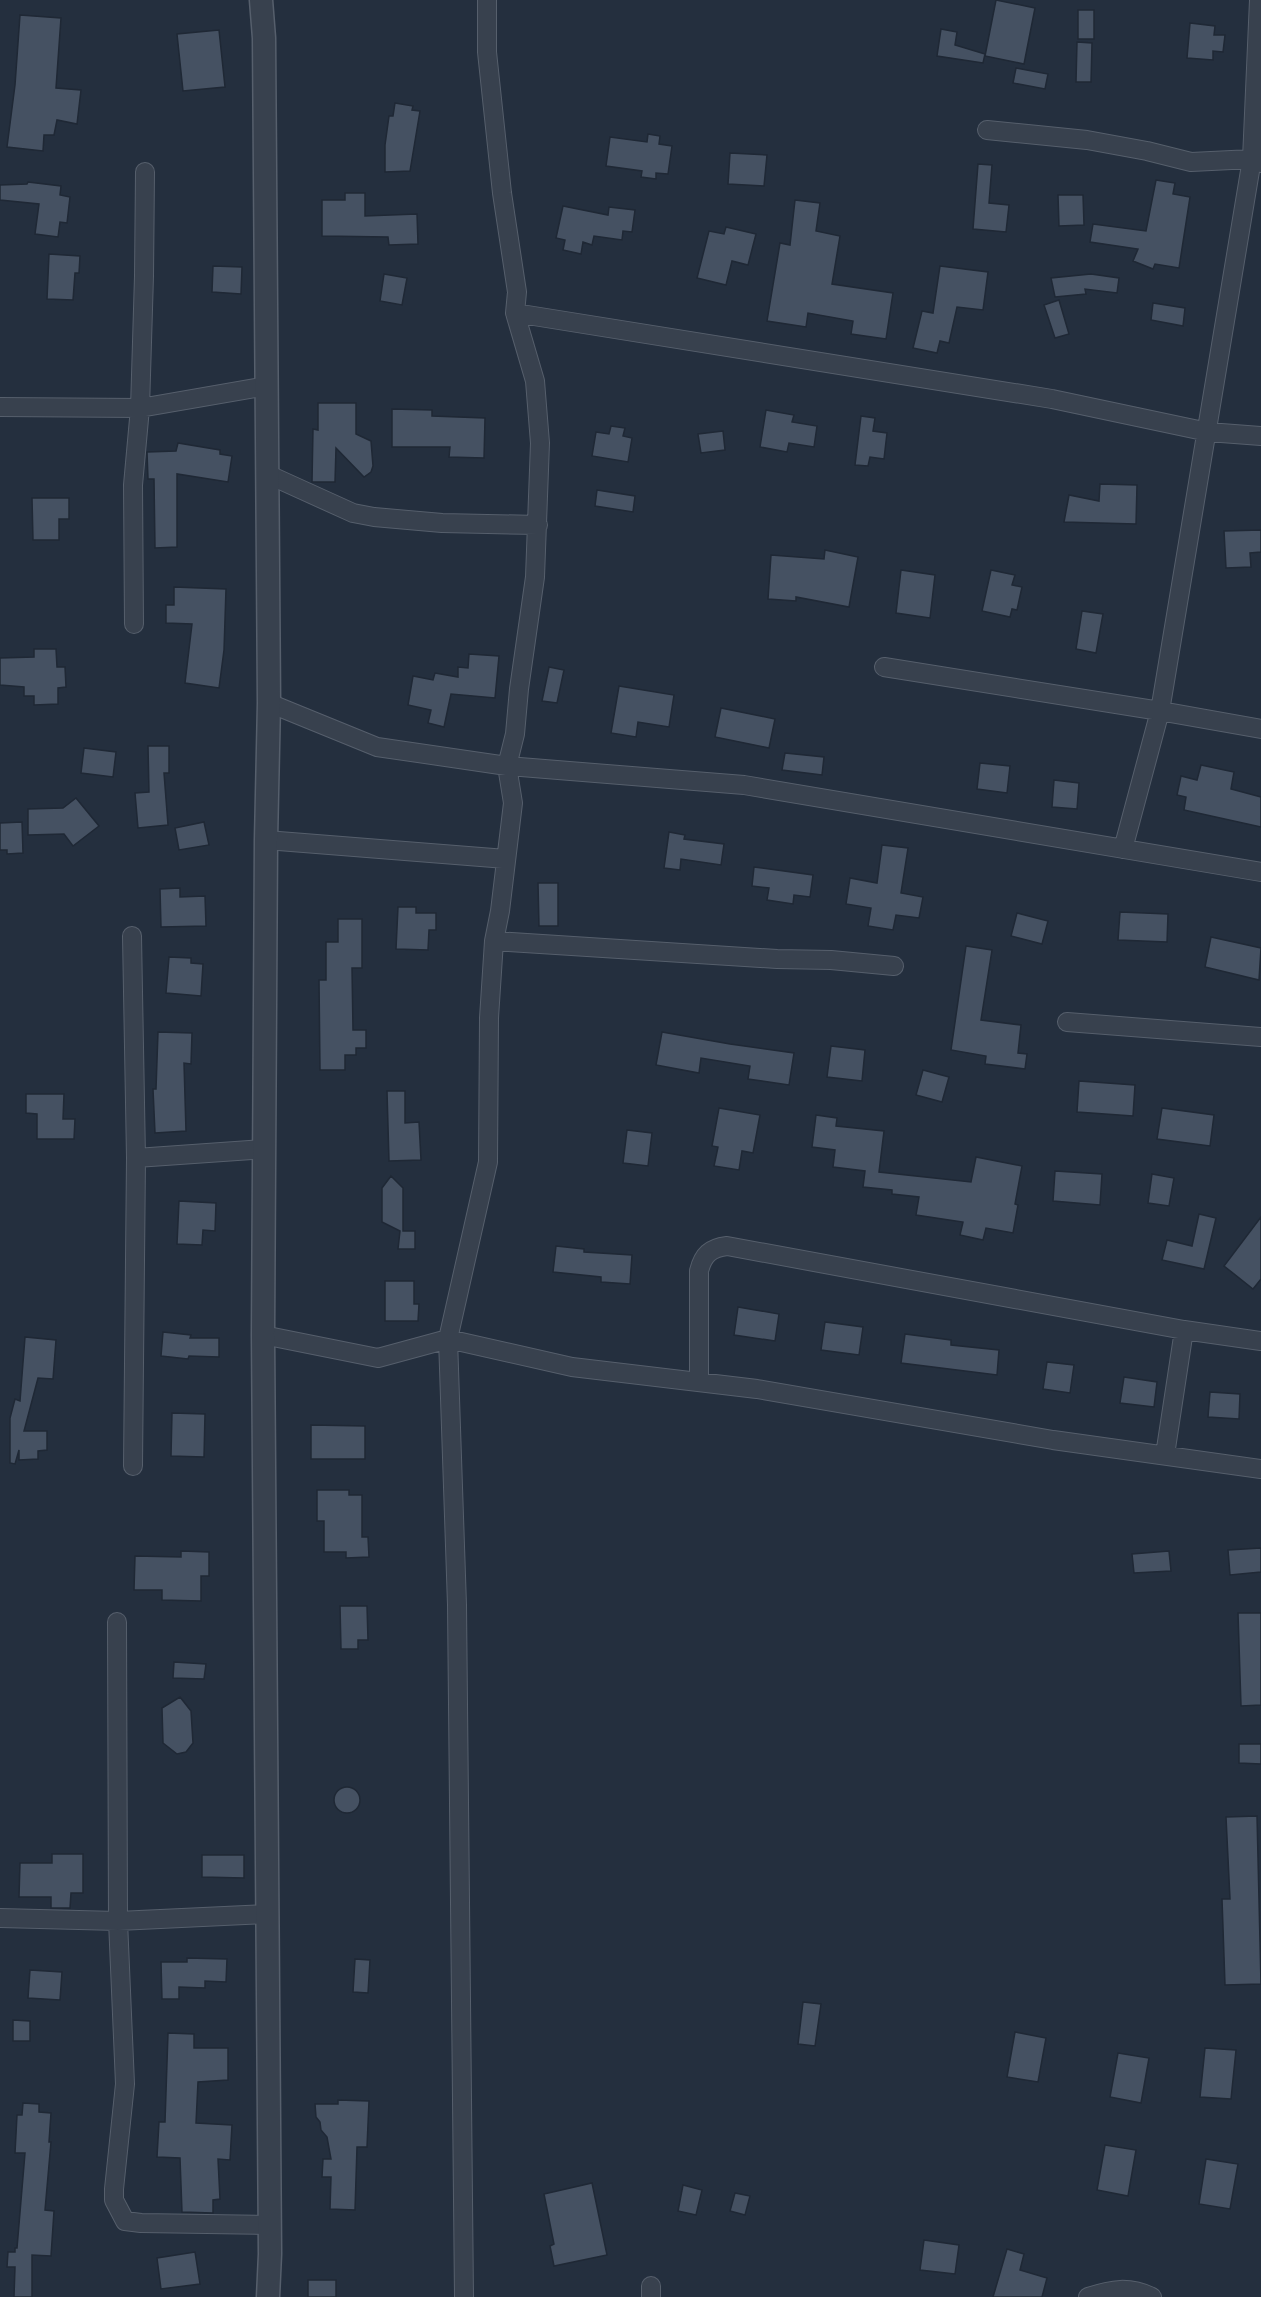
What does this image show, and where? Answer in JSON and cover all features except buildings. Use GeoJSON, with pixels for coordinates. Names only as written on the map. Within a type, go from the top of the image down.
{"type":"FeatureCollection","features":[{"type":"Feature","properties":{"kind":"street"},"geometry":{"type":"LineString","coordinates":[[261,0],[264,38],[269,703],[263,1335],[268,1914],[268,2297]]}},
{"type":"Feature","properties":{"kind":"street"},"geometry":{"type":"LineString","coordinates":[[464,2297],[457,1605],[448,1339],[488,1162],[489,1018],[494,941],[513,803],[507,766],[515,734],[519,688],[535,577],[540,443],[535,381],[514,313],[517,292],[502,193],[487,52],[487,0]]}},
{"type":"Feature","properties":{"kind":"street"},"geometry":{"type":"LineString","coordinates":[[1123,849],[1160,711],[1257,161],[1259,0]]}},
{"type":"Feature","properties":{"kind":"street"},"geometry":{"type":"LineString","coordinates":[[987,130],[1088,140],[1191,162],[1257,161]]}},
{"type":"Feature","properties":{"kind":"street"},"geometry":{"type":"LineString","coordinates":[[134,624],[133,485],[140,408],[145,172]]}},
{"type":"Feature","properties":{"kind":"street"},"geometry":{"type":"LineString","coordinates":[[514,313],[1052,399],[1208,432],[1261,436]]}},
{"type":"Feature","properties":{"kind":"street"},"geometry":{"type":"LineString","coordinates":[[0,407],[140,408],[267,386]]}},
{"type":"Feature","properties":{"kind":"street"},"geometry":{"type":"LineString","coordinates":[[267,474],[353,513],[363,515],[442,523],[538,525]]}},
{"type":"Feature","properties":{"kind":"street"},"geometry":{"type":"LineString","coordinates":[[884,667],[1261,729]]}},
{"type":"Feature","properties":{"kind":"street"},"geometry":{"type":"LineString","coordinates":[[269,703],[377,747],[507,766],[744,785],[1261,872]]}},
{"type":"Feature","properties":{"kind":"street"},"geometry":{"type":"LineString","coordinates":[[266,840],[506,859]]}},
{"type":"Feature","properties":{"kind":"street"},"geometry":{"type":"LineString","coordinates":[[132,936],[136,1158],[133,1466]]}},
{"type":"Feature","properties":{"kind":"street"},"geometry":{"type":"LineString","coordinates":[[494,941],[831,960],[894,966]]}},
{"type":"Feature","properties":{"kind":"street"},"geometry":{"type":"LineString","coordinates":[[1067,1022],[1261,1037]]}},
{"type":"Feature","properties":{"kind":"street"},"geometry":{"type":"LineString","coordinates":[[136,1158],[265,1149]]}},
{"type":"Feature","properties":{"kind":"street"},"geometry":{"type":"LineString","coordinates":[[699,1382],[699,1271],[703,1258],[714,1247],[727,1246],[1184,1330],[1261,1341]]}},
{"type":"Feature","properties":{"kind":"street"},"geometry":{"type":"LineString","coordinates":[[1165,1455],[1184,1330]]}},
{"type":"Feature","properties":{"kind":"street"},"geometry":{"type":"LineString","coordinates":[[263,1335],[378,1358],[448,1339],[572,1367],[757,1389],[1053,1440],[1261,1469]]}},
{"type":"Feature","properties":{"kind":"street"},"geometry":{"type":"LineString","coordinates":[[117,1622],[118,1921],[125,2084],[114,2188],[118,2209],[124,2221],[141,2223],[269,2225]]}},
{"type":"Feature","properties":{"kind":"street"},"geometry":{"type":"LineString","coordinates":[[0,1918],[118,1921],[268,1914]]}},
{"type":"Feature","properties":{"kind":"street"},"geometry":{"type":"LineString","coordinates":[[1088,2297],[1110,2290],[1131,2289],[1152,2297]]}}]}
